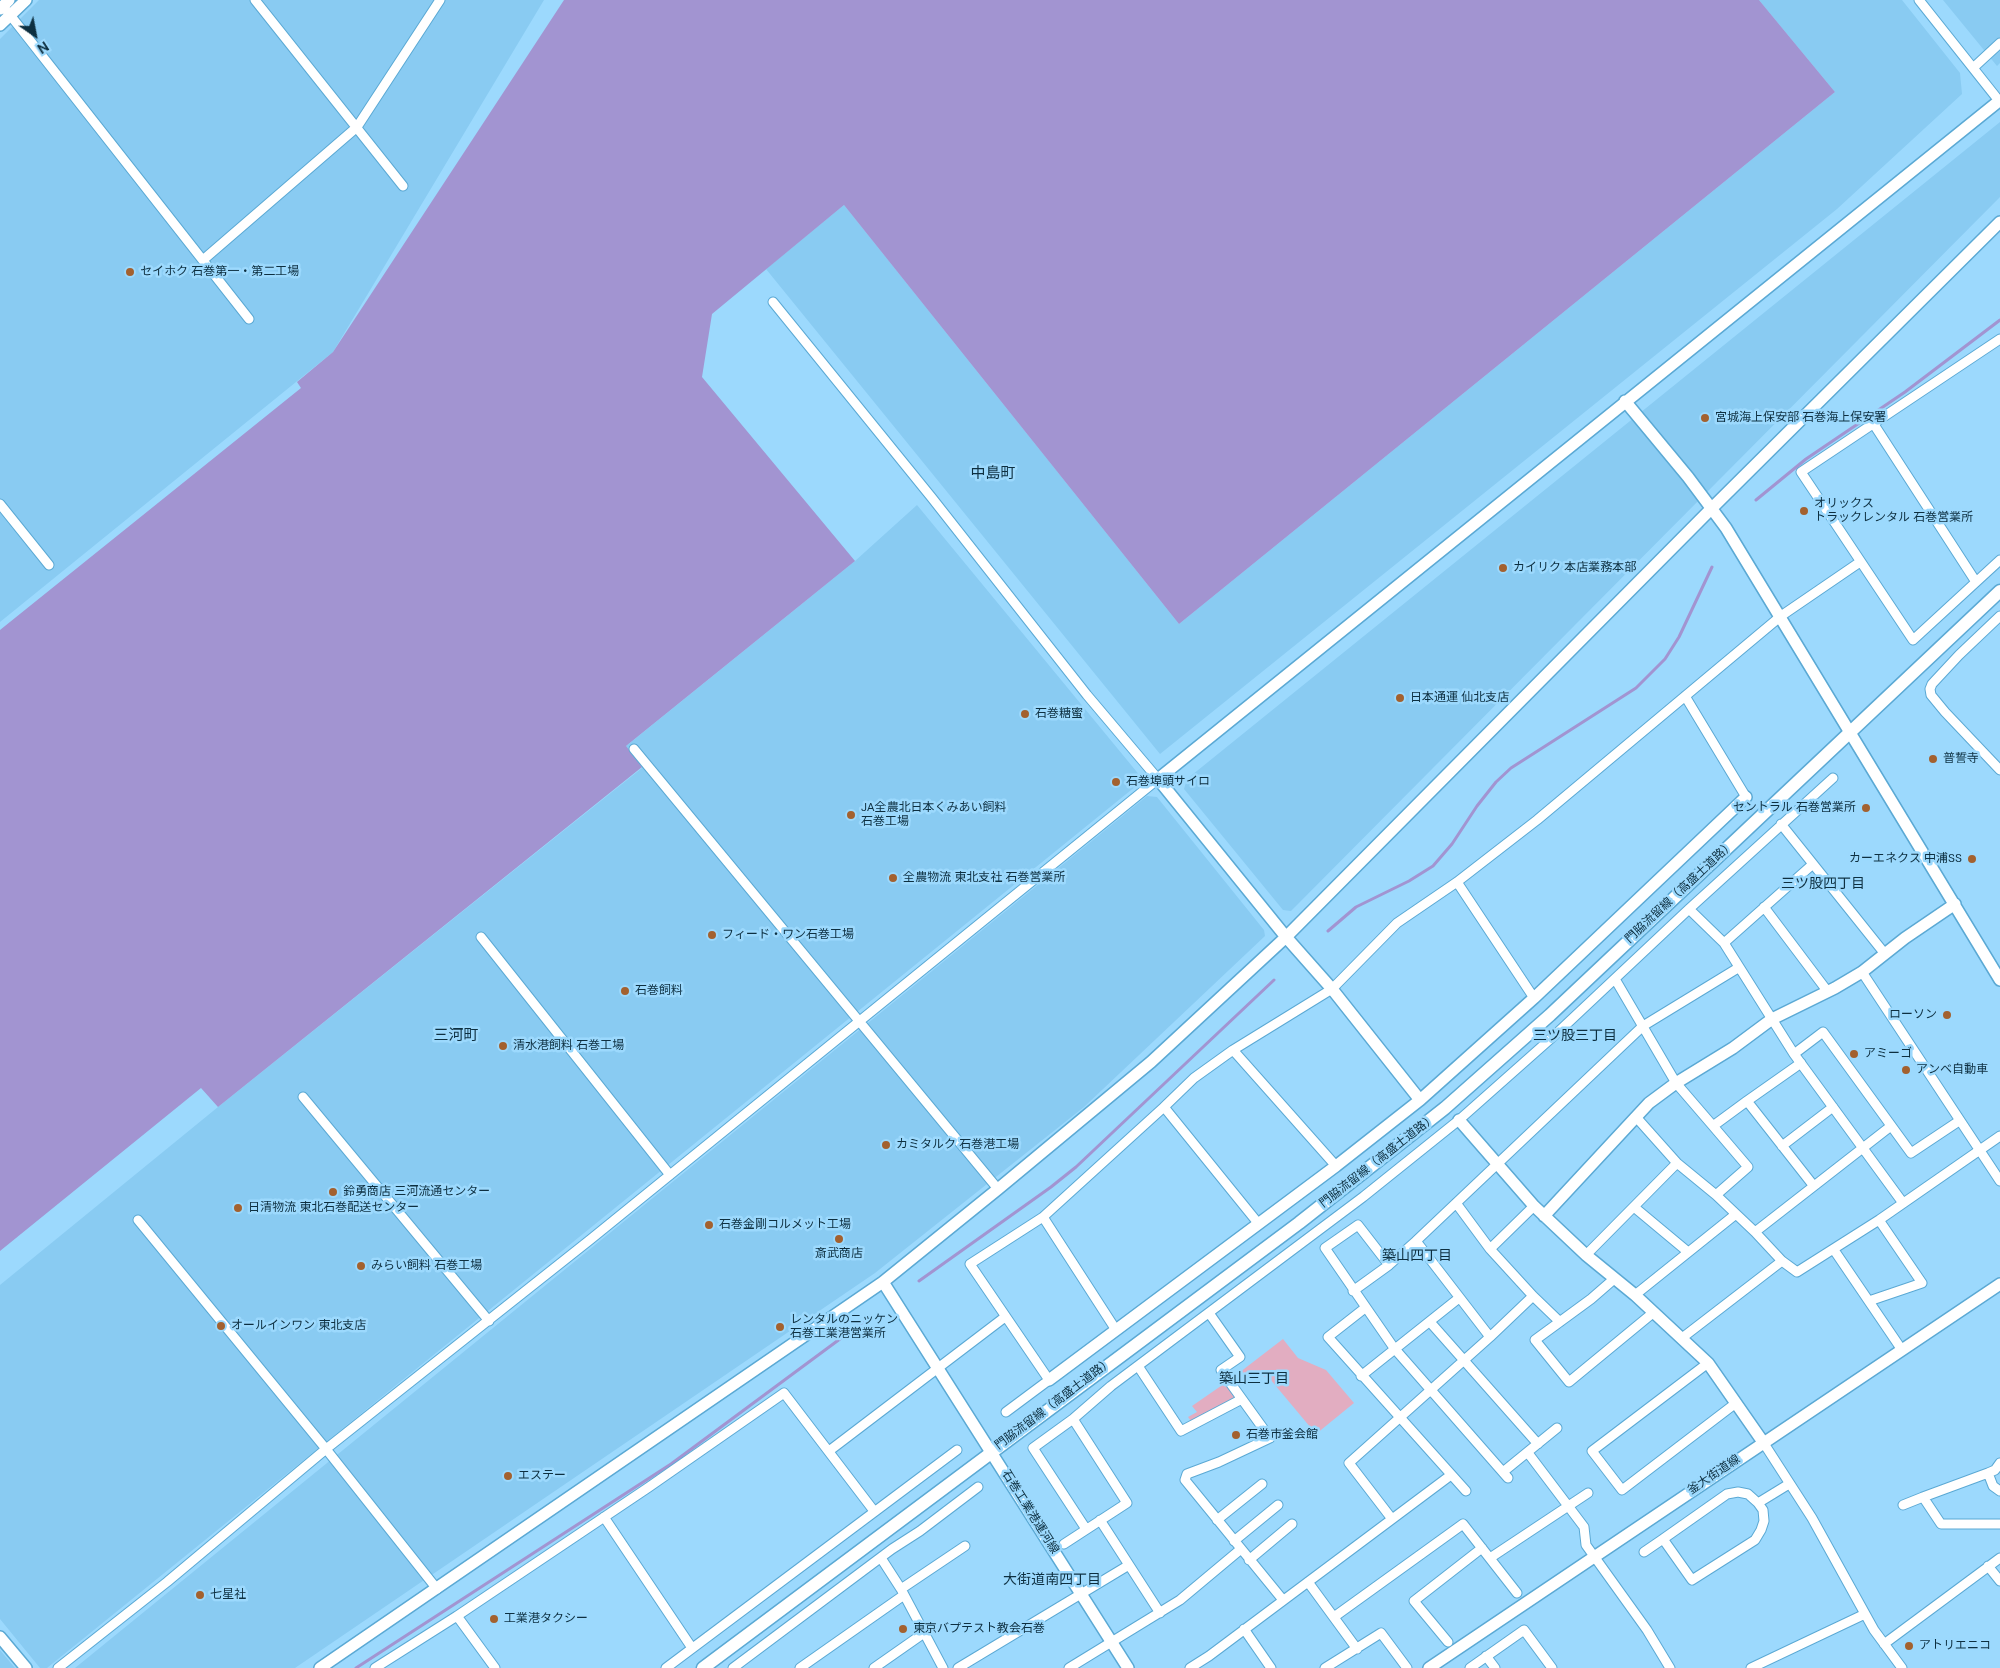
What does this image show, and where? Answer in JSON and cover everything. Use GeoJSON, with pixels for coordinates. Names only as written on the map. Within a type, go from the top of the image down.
{"type":"FeatureCollection","features":[{"type":"Feature","properties":{"kind":"main road","name":"門脇流留線（高盛土道路）"},"geometry":{"type":"LineString","coordinates":[[703,1668],[1299,1223],[1445,1108],[1550,1014],[2000,591]]}},
{"type":"Feature","properties":{"kind":"street"},"geometry":{"type":"LineString","coordinates":[[5,8],[26,0]]}},
{"type":"Feature","properties":{"kind":"street"},"geometry":{"type":"LineString","coordinates":[[255,0],[403,186]]}},
{"type":"Feature","properties":{"kind":"street"},"geometry":{"type":"LineString","coordinates":[[203,260],[357,127],[440,0]]}},
{"type":"Feature","properties":{"kind":"street"},"geometry":{"type":"LineString","coordinates":[[58,1668],[166,1582],[326,1449],[489,1321],[1625,401],[1999,101],[1919,0]]}},
{"type":"Feature","properties":{"kind":"street"},"geometry":{"type":"LineString","coordinates":[[0,25],[5,8]]}},
{"type":"Feature","properties":{"kind":"street"},"geometry":{"type":"LineString","coordinates":[[5,8],[249,319]]}},
{"type":"Feature","properties":{"kind":"street"},"geometry":{"type":"LineString","coordinates":[[1973,68],[2000,43]]}},
{"type":"Feature","properties":{"kind":"street"},"geometry":{"type":"LineString","coordinates":[[320,1668],[883,1282],[1151,1062],[1286,937],[1712,508],[2000,222]]}},
{"type":"Feature","properties":{"kind":"street"},"geometry":{"type":"LineString","coordinates":[[773,302],[932,498],[1087,696],[1158,779],[1286,937],[1332,989],[1420,1100]]}},
{"type":"Feature","properties":{"kind":"street"},"geometry":{"type":"LineString","coordinates":[[2000,339],[1801,472],[1913,640],[2000,560]]}},
{"type":"Feature","properties":{"kind":"street"},"geometry":{"type":"LineString","coordinates":[[1625,401],[1726,528],[2000,980]]}},
{"type":"Feature","properties":{"kind":"street"},"geometry":{"type":"LineString","coordinates":[[1873,424],[1976,582]]}},
{"type":"Feature","properties":{"kind":"street"},"geometry":{"type":"LineString","coordinates":[[0,504],[50,565]]}},
{"type":"Feature","properties":{"kind":"street"},"geometry":{"type":"LineString","coordinates":[[1049,1380],[970,1264],[1043,1217],[1194,1078],[1233,1050],[1332,989],[1397,923],[1457,882],[1537,820],[1781,616],[1860,562]]}},
{"type":"Feature","properties":{"kind":"street"},"geometry":{"type":"LineString","coordinates":[[2000,616],[1959,655],[1932,684],[1930,689],[1931,695],[1945,712],[2000,770]]}},
{"type":"Feature","properties":{"kind":"street"},"geometry":{"type":"LineString","coordinates":[[1006,1412],[1336,1166],[1420,1100],[1534,998],[1746,797],[1686,696]]}},
{"type":"Feature","properties":{"kind":"street"},"geometry":{"type":"LineString","coordinates":[[634,749],[998,1189]]}},
{"type":"Feature","properties":{"kind":"street"},"geometry":{"type":"LineString","coordinates":[[1086,1529],[1033,1448],[1073,1419],[1111,1386],[1363,1196],[1459,1120],[1556,1034],[1688,909],[1833,778]]}},
{"type":"Feature","properties":{"kind":"street"},"geometry":{"type":"LineString","coordinates":[[1781,824],[1884,954]]}},
{"type":"Feature","properties":{"kind":"street"},"geometry":{"type":"LineString","coordinates":[[1724,943],[1813,864]]}},
{"type":"Feature","properties":{"kind":"street"},"geometry":{"type":"LineString","coordinates":[[1457,882],[1534,998]]}},
{"type":"Feature","properties":{"kind":"street"},"geometry":{"type":"LineString","coordinates":[[1544,1216],[1649,1103],[1676,1083],[1733,1048],[1772,1019],[1828,992],[1862,972],[1884,954],[1955,904]]}},
{"type":"Feature","properties":{"kind":"street"},"geometry":{"type":"LineString","coordinates":[[1764,907],[1828,992]]}},
{"type":"Feature","properties":{"kind":"street"},"geometry":{"type":"LineString","coordinates":[[1688,909],[1724,943],[1794,1054],[1903,1203]]}},
{"type":"Feature","properties":{"kind":"street"},"geometry":{"type":"LineString","coordinates":[[481,937],[670,1175]]}},
{"type":"Feature","properties":{"kind":"street"},"geometry":{"type":"LineString","coordinates":[[1353,1292],[1416,1242],[1643,1026],[1738,968]]}},
{"type":"Feature","properties":{"kind":"street"},"geometry":{"type":"LineString","coordinates":[[1862,972],[1978,1151],[2000,1181]]}},
{"type":"Feature","properties":{"kind":"street"},"geometry":{"type":"LineString","coordinates":[[1615,979],[1676,1083],[1748,1167],[1716,1195]]}},
{"type":"Feature","properties":{"kind":"street"},"geometry":{"type":"LineString","coordinates":[[1794,1054],[1823,1032],[1910,1153],[1959,1121]]}},
{"type":"Feature","properties":{"kind":"street"},"geometry":{"type":"LineString","coordinates":[[1233,1050],[1336,1166]]}},
{"type":"Feature","properties":{"kind":"street"},"geometry":{"type":"LineString","coordinates":[[1713,1126],[1801,1063]]}},
{"type":"Feature","properties":{"kind":"street"},"geometry":{"type":"LineString","coordinates":[[303,1097],[489,1321]]}},
{"type":"Feature","properties":{"kind":"street"},"geometry":{"type":"LineString","coordinates":[[1747,1101],[1813,1185]]}},
{"type":"Feature","properties":{"kind":"street"},"geometry":{"type":"LineString","coordinates":[[1164,1107],[1258,1223]]}},
{"type":"Feature","properties":{"kind":"street"},"geometry":{"type":"LineString","coordinates":[[1782,1146],[1833,1108]]}},
{"type":"Feature","properties":{"kind":"street"},"geometry":{"type":"LineString","coordinates":[[1636,1117],[1677,1163],[1716,1195],[1756,1232],[1782,1260],[1797,1272],[1879,1220],[2000,1136]]}},
{"type":"Feature","properties":{"kind":"street"},"geometry":{"type":"LineString","coordinates":[[1459,1120],[1544,1216],[1586,1255],[1654,1312],[1708,1363],[1763,1442],[1812,1518],[1865,1614],[1902,1668]]}},
{"type":"Feature","properties":{"kind":"street"},"geometry":{"type":"LineString","coordinates":[[1756,1232],[1813,1185],[1891,1126]]}},
{"type":"Feature","properties":{"kind":"street"},"geometry":{"type":"LineString","coordinates":[[1586,1255],[1677,1163]]}},
{"type":"Feature","properties":{"kind":"street"},"geometry":{"type":"LineString","coordinates":[[1456,1203],[1490,1249],[1560,1322]]}},
{"type":"Feature","properties":{"kind":"street"},"geometry":{"type":"LineString","coordinates":[[1490,1249],[1534,1206]]}},
{"type":"Feature","properties":{"kind":"street"},"geometry":{"type":"LineString","coordinates":[[1634,1207],[1688,1252]]}},
{"type":"Feature","properties":{"kind":"street"},"geometry":{"type":"LineString","coordinates":[[1635,1295],[1736,1214]]}},
{"type":"Feature","properties":{"kind":"street"},"geometry":{"type":"LineString","coordinates":[[1043,1217],[1116,1330]]}},
{"type":"Feature","properties":{"kind":"street"},"geometry":{"type":"LineString","coordinates":[[138,1220],[326,1449],[437,1589]]}},
{"type":"Feature","properties":{"kind":"street"},"geometry":{"type":"LineString","coordinates":[[1869,1301],[1922,1283],[1879,1220]]}},
{"type":"Feature","properties":{"kind":"street"},"geometry":{"type":"LineString","coordinates":[[1389,1265],[1358,1225],[1325,1248],[1353,1292],[1394,1348],[1505,1475],[1557,1428]]}},
{"type":"Feature","properties":{"kind":"street"},"geometry":{"type":"LineString","coordinates":[[1416,1242],[1490,1337]]}},
{"type":"Feature","properties":{"kind":"street"},"geometry":{"type":"LineString","coordinates":[[1834,1250],[1902,1350]]}},
{"type":"Feature","properties":{"kind":"street"},"geometry":{"type":"LineString","coordinates":[[1682,1338],[1782,1260]]}},
{"type":"Feature","properties":{"kind":"street"},"geometry":{"type":"LineString","coordinates":[[1614,1279],[1535,1340],[1568,1382],[1654,1312]]}},
{"type":"Feature","properties":{"kind":"street","name":"石巻工業港運河線"},"geometry":{"type":"LineString","coordinates":[[883,1282],[1128,1668]]}},
{"type":"Feature","properties":{"kind":"street","name":"釜大街道線"},"geometry":{"type":"LineString","coordinates":[[1429,1668],[2000,1284]]}},
{"type":"Feature","properties":{"kind":"street"},"geometry":{"type":"LineString","coordinates":[[1392,1519],[1349,1463],[1533,1296]]}},
{"type":"Feature","properties":{"kind":"street"},"geometry":{"type":"LineString","coordinates":[[1361,1376],[1459,1298]]}},
{"type":"Feature","properties":{"kind":"street"},"geometry":{"type":"LineString","coordinates":[[1365,1308],[1328,1337],[1466,1492]]}},
{"type":"Feature","properties":{"kind":"street"},"geometry":{"type":"LineString","coordinates":[[1209,1313],[1240,1358],[1221,1370],[1270,1438],[1219,1462],[1187,1474],[1185,1480],[1283,1600]]}},
{"type":"Feature","properties":{"kind":"street"},"geometry":{"type":"LineString","coordinates":[[829,1451],[1006,1317]]}},
{"type":"Feature","properties":{"kind":"street"},"geometry":{"type":"LineString","coordinates":[[1430,1322],[1538,1444]]}},
{"type":"Feature","properties":{"kind":"street"},"geometry":{"type":"LineString","coordinates":[[1708,1363],[1592,1450],[1622,1490],[1736,1403]]}},
{"type":"Feature","properties":{"kind":"street"},"geometry":{"type":"LineString","coordinates":[[1138,1366],[1182,1431],[1242,1398]]}},
{"type":"Feature","properties":{"kind":"street"},"geometry":{"type":"LineString","coordinates":[[375,1668],[457,1616],[784,1393],[874,1511]]}},
{"type":"Feature","properties":{"kind":"street"},"geometry":{"type":"LineString","coordinates":[[1064,1544],[1127,1503],[1073,1419]]}},
{"type":"Feature","properties":{"kind":"street"},"geometry":{"type":"LineString","coordinates":[[666,1668],[957,1450]]}},
{"type":"Feature","properties":{"kind":"street"},"geometry":{"type":"LineString","coordinates":[[1528,1453],[1584,1527],[1586,1545],[1647,1630],[1670,1668]]}},
{"type":"Feature","properties":{"kind":"street"},"geometry":{"type":"LineString","coordinates":[[1903,1505],[1988,1473],[1995,1470],[2000,1464]]}},
{"type":"Feature","properties":{"kind":"street"},"geometry":{"type":"LineString","coordinates":[[1988,1473],[1993,1486],[2000,1491]]}},
{"type":"Feature","properties":{"kind":"street"},"geometry":{"type":"LineString","coordinates":[[1190,1668],[1209,1656],[1450,1475]]}},
{"type":"Feature","properties":{"kind":"street"},"geometry":{"type":"LineString","coordinates":[[1217,1520],[1262,1484]]}},
{"type":"Feature","properties":{"kind":"street"},"geometry":{"type":"LineString","coordinates":[[1758,1503],[1789,1484]]}},
{"type":"Feature","properties":{"kind":"street"},"geometry":{"type":"LineString","coordinates":[[733,1668],[978,1487]]}},
{"type":"Feature","properties":{"kind":"street"},"geometry":{"type":"LineString","coordinates":[[1644,1552],[1727,1494],[1738,1492],[1748,1494],[1763,1510],[1764,1521],[1762,1530],[1755,1540],[1692,1580],[1664,1539]]}},
{"type":"Feature","properties":{"kind":"street"},"geometry":{"type":"LineString","coordinates":[[1490,1558],[1588,1493]]}},
{"type":"Feature","properties":{"kind":"street"},"geometry":{"type":"LineString","coordinates":[[1923,1497],[1941,1524],[2000,1524]]}},
{"type":"Feature","properties":{"kind":"street"},"geometry":{"type":"LineString","coordinates":[[1234,1541],[1278,1505]]}},
{"type":"Feature","properties":{"kind":"street"},"geometry":{"type":"LineString","coordinates":[[604,1517],[692,1648]]}},
{"type":"Feature","properties":{"kind":"street"},"geometry":{"type":"LineString","coordinates":[[1100,1520],[1160,1613]]}},
{"type":"Feature","properties":{"kind":"street"},"geometry":{"type":"LineString","coordinates":[[1249,1560],[1292,1524]]}},
{"type":"Feature","properties":{"kind":"street"},"geometry":{"type":"LineString","coordinates":[[1334,1617],[1463,1524],[1517,1593]]}},
{"type":"Feature","properties":{"kind":"street"},"geometry":{"type":"LineString","coordinates":[[800,1668],[965,1546]]}},
{"type":"Feature","properties":{"kind":"street"},"geometry":{"type":"LineString","coordinates":[[1448,1642],[1414,1601],[1482,1548]]}},
{"type":"Feature","properties":{"kind":"street"},"geometry":{"type":"LineString","coordinates":[[1069,1668],[1180,1600],[1241,1549]]}},
{"type":"Feature","properties":{"kind":"street"},"geometry":{"type":"LineString","coordinates":[[881,1558],[903,1592],[943,1668]]}},
{"type":"Feature","properties":{"kind":"street"},"geometry":{"type":"LineString","coordinates":[[1884,1644],[2000,1558]]}},
{"type":"Feature","properties":{"kind":"street"},"geometry":{"type":"LineString","coordinates":[[958,1668],[1129,1565]]}},
{"type":"Feature","properties":{"kind":"street"},"geometry":{"type":"LineString","coordinates":[[1988,1566],[2000,1581]]}},
{"type":"Feature","properties":{"kind":"street"},"geometry":{"type":"LineString","coordinates":[[1308,1582],[1356,1649]]}},
{"type":"Feature","properties":{"kind":"street"},"geometry":{"type":"LineString","coordinates":[[1756,1667],[1865,1614]]}},
{"type":"Feature","properties":{"kind":"street"},"geometry":{"type":"LineString","coordinates":[[457,1616],[495,1668]]}},
{"type":"Feature","properties":{"kind":"street"},"geometry":{"type":"LineString","coordinates":[[1244,1629],[1271,1668]]}},
{"type":"Feature","properties":{"kind":"street"},"geometry":{"type":"LineString","coordinates":[[1470,1668],[1524,1630],[1552,1668]]}},
{"type":"Feature","properties":{"kind":"street"},"geometry":{"type":"LineString","coordinates":[[874,1668],[924,1633]]}},
{"type":"Feature","properties":{"kind":"street"},"geometry":{"type":"LineString","coordinates":[[1331,1667],[1381,1633],[1407,1668]]}},
{"type":"Feature","properties":{"kind":"street"},"geometry":{"type":"LineString","coordinates":[[0,1637],[26,1668]]}},
{"type":"Feature","properties":{"kind":"street"},"geometry":{"type":"LineString","coordinates":[[1486,1656],[1495,1668]]}},
{"type":"Feature","properties":{"kind":"shaded area"},"geometry":{"type":"Polygon","coordinates":[[[39,0],[544,0],[333,352],[0,622],[0,39],[39,0]]]}},
{"type":"Feature","properties":{"kind":"shaded area"},"geometry":{"type":"Polygon","coordinates":[[[564,0],[1759,0],[1835,92],[1179,624],[844,205],[712,314],[702,377],[855,561],[626,746],[642,767],[218,1107],[201,1088],[0,1251],[0,630],[301,388],[297,382],[333,352],[564,0]]]}},
{"type":"Feature","properties":{"kind":"shaded area"},"geometry":{"type":"Polygon","coordinates":[[[1759,0],[1902,0],[1960,73],[1962,94],[1837,209],[1160,754],[766,269],[844,205],[1179,624],[1835,92],[1759,0]]]}},
{"type":"Feature","properties":{"kind":"shaded area"},"geometry":{"type":"Polygon","coordinates":[[[1943,0],[2000,0],[2000,63],[1997,66],[1943,0]]]}},
{"type":"Feature","properties":{"kind":"shaded area"},"geometry":{"type":"Polygon","coordinates":[[[2000,122],[2000,197],[1291,911],[1283,910],[1184,789],[1187,779],[2000,122]]]}},
{"type":"Feature","properties":{"kind":"shaded area"},"geometry":{"type":"Polygon","coordinates":[[[917,505],[1141,777],[1141,782],[47,1668],[40,1668],[0,1619],[0,1285],[218,1107],[642,768],[625,747],[855,561],[917,505]]]}},
{"type":"Feature","properties":{"kind":"shaded area"},"geometry":{"type":"Polygon","coordinates":[[[1147,796],[1157,797],[1264,930],[1265,936],[1084,1107],[875,1273],[295,1668],[75,1668],[1147,796]]]}},
{"type":"Feature","properties":{"kind":"shaded area"},"geometry":{"type":"Polygon","coordinates":[[[1283,1339],[1298,1358],[1326,1370],[1354,1403],[1316,1434],[1270,1379],[1256,1373],[1238,1387],[1243,1394],[1191,1421],[1188,1417],[1197,1412],[1192,1406],[1283,1339]]]}},
{"type":"Feature","properties":{"kind":"shaded area"},"geometry":{"type":"Polygon","coordinates":[[[0,1650],[15,1668],[0,1668],[0,1650]]]}},
{"type":"Feature","properties":{"kind":"waterway"},"geometry":{"type":"LineString","coordinates":[[1756,500],[1806,459],[1905,392],[2000,320]]}},
{"type":"Feature","properties":{"kind":"waterway"},"geometry":{"type":"LineString","coordinates":[[1328,931],[1356,907],[1409,881],[1433,866],[1452,844],[1477,806],[1496,782],[1511,768],[1636,688],[1665,659],[1679,637],[1712,567]]}},
{"type":"Feature","properties":{"kind":"waterway"},"geometry":{"type":"LineString","coordinates":[[919,1281],[1076,1167],[1274,980]]}},
{"type":"Feature","properties":{"kind":"waterway"},"geometry":{"type":"LineString","coordinates":[[356,1668],[671,1464],[871,1316]]}},
{"type":"Feature","properties":{"kind":"place","name":"セイホク 石巻第一・第二工場"},"geometry":{"type":"Point","coordinates":[130,272]}},
{"type":"Feature","properties":{"kind":"place","name":"宮城海上保安部 石巻海上保安署"},"geometry":{"type":"Point","coordinates":[1705,418]}},
{"type":"Feature","properties":{"kind":"place","name":"オリックス トラックレンタル 石巻営業所"},"geometry":{"type":"Point","coordinates":[1804,511]}},
{"type":"Feature","properties":{"kind":"place","name":"カイリク 本店業務本部"},"geometry":{"type":"Point","coordinates":[1503,568]}},
{"type":"Feature","properties":{"kind":"place","name":"日本通運 仙北支店"},"geometry":{"type":"Point","coordinates":[1400,698]}},
{"type":"Feature","properties":{"kind":"place","name":"石巻糖蜜"},"geometry":{"type":"Point","coordinates":[1025,714]}},
{"type":"Feature","properties":{"kind":"place","name":"普誓寺"},"geometry":{"type":"Point","coordinates":[1933,759]}},
{"type":"Feature","properties":{"kind":"place","name":"石巻埠頭サイロ"},"geometry":{"type":"Point","coordinates":[1116,782]}},
{"type":"Feature","properties":{"kind":"place","name":"セントラル 石巻営業所"},"geometry":{"type":"Point","coordinates":[1866,808]}},
{"type":"Feature","properties":{"kind":"place","name":"JA全農北日本くみあい飼料 石巻工場"},"geometry":{"type":"Point","coordinates":[851,815]}},
{"type":"Feature","properties":{"kind":"place","name":"カーエネクス 中浦SS"},"geometry":{"type":"Point","coordinates":[1972,859]}},
{"type":"Feature","properties":{"kind":"place","name":"全農物流 東北支社 石巻営業所"},"geometry":{"type":"Point","coordinates":[893,878]}},
{"type":"Feature","properties":{"kind":"place","name":"フィード・ワン石巻工場"},"geometry":{"type":"Point","coordinates":[712,935]}},
{"type":"Feature","properties":{"kind":"place","name":"石巻飼料"},"geometry":{"type":"Point","coordinates":[625,991]}},
{"type":"Feature","properties":{"kind":"place","name":"ローソン"},"geometry":{"type":"Point","coordinates":[1947,1015]}},
{"type":"Feature","properties":{"kind":"place","name":"清水港飼料 石巻工場"},"geometry":{"type":"Point","coordinates":[503,1046]}},
{"type":"Feature","properties":{"kind":"place","name":"アミーゴ"},"geometry":{"type":"Point","coordinates":[1854,1054]}},
{"type":"Feature","properties":{"kind":"place","name":"アンベ自動車"},"geometry":{"type":"Point","coordinates":[1906,1070]}},
{"type":"Feature","properties":{"kind":"place","name":"カミタルク 石巻港工場"},"geometry":{"type":"Point","coordinates":[886,1145]}},
{"type":"Feature","properties":{"kind":"place","name":"鈴勇商店 三河流通センター"},"geometry":{"type":"Point","coordinates":[333,1192]}},
{"type":"Feature","properties":{"kind":"place","name":"日清物流 東北石巻配送センター"},"geometry":{"type":"Point","coordinates":[238,1208]}},
{"type":"Feature","properties":{"kind":"place","name":"石巻金剛コルメット工場"},"geometry":{"type":"Point","coordinates":[709,1225]}},
{"type":"Feature","properties":{"kind":"place","name":"斎武商店"},"geometry":{"type":"Point","coordinates":[839,1239]}},
{"type":"Feature","properties":{"kind":"place","name":"みらい飼料 石巻工場"},"geometry":{"type":"Point","coordinates":[361,1266]}},
{"type":"Feature","properties":{"kind":"place","name":"オールインワン 東北支店"},"geometry":{"type":"Point","coordinates":[221,1326]}},
{"type":"Feature","properties":{"kind":"place","name":"レンタルのニッケン 石巻工業港営業所"},"geometry":{"type":"Point","coordinates":[780,1327]}},
{"type":"Feature","properties":{"kind":"place","name":"石巻市釜会館"},"geometry":{"type":"Point","coordinates":[1236,1435]}},
{"type":"Feature","properties":{"kind":"place","name":"エステー"},"geometry":{"type":"Point","coordinates":[508,1476]}},
{"type":"Feature","properties":{"kind":"place","name":"七星社"},"geometry":{"type":"Point","coordinates":[200,1595]}},
{"type":"Feature","properties":{"kind":"place","name":"工業港タクシー"},"geometry":{"type":"Point","coordinates":[494,1619]}},
{"type":"Feature","properties":{"kind":"place","name":"東京バプテスト教会石巻"},"geometry":{"type":"Point","coordinates":[903,1629]}},
{"type":"Feature","properties":{"kind":"place","name":"アトリエニコ"},"geometry":{"type":"Point","coordinates":[1909,1646]}},
{"type":"Feature","properties":{"kind":"district","name":"中島町"},"geometry":{"type":"Point","coordinates":[993,474]}},
{"type":"Feature","properties":{"kind":"district","name":"三ツ股四丁目"},"geometry":{"type":"Point","coordinates":[1823,884]}},
{"type":"Feature","properties":{"kind":"district","name":"三河町"},"geometry":{"type":"Point","coordinates":[456,1036]}},
{"type":"Feature","properties":{"kind":"district","name":"三ツ股三丁目"},"geometry":{"type":"Point","coordinates":[1575,1036]}},
{"type":"Feature","properties":{"kind":"district","name":"築山四丁目"},"geometry":{"type":"Point","coordinates":[1417,1256]}},
{"type":"Feature","properties":{"kind":"district","name":"築山三丁目"},"geometry":{"type":"Point","coordinates":[1254,1379]}},
{"type":"Feature","properties":{"kind":"district","name":"大街道南四丁目"},"geometry":{"type":"Point","coordinates":[1052,1580]}}]}
